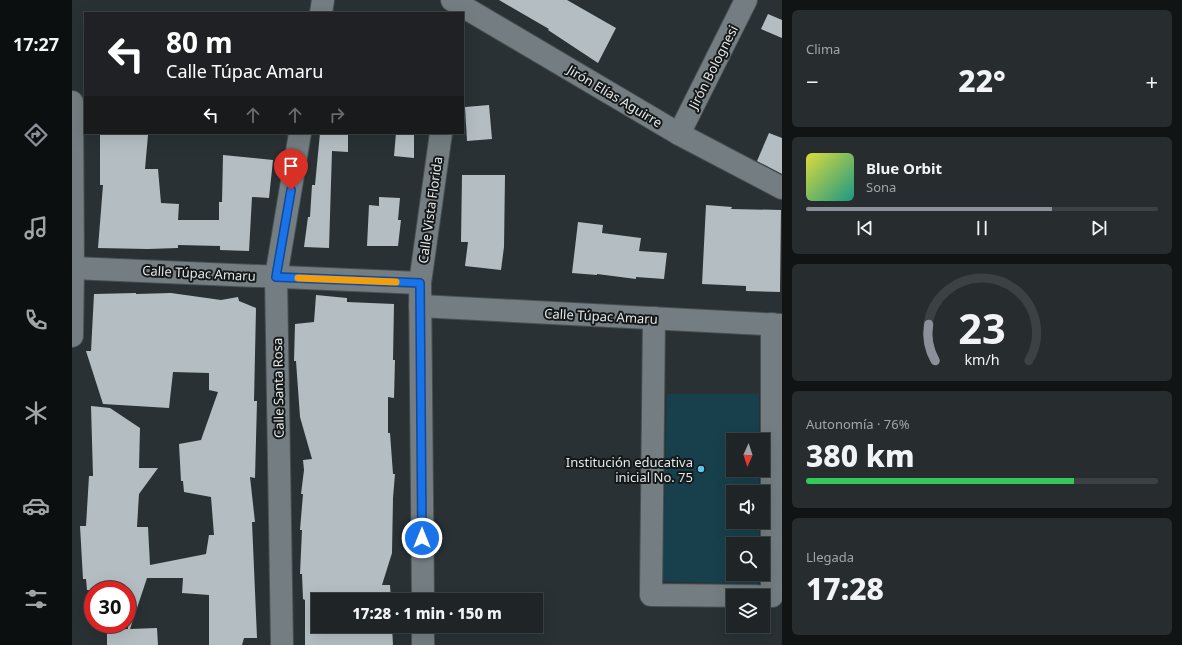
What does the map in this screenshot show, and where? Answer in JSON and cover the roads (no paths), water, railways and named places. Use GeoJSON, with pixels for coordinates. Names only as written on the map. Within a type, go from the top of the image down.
{"type":"FeatureCollection","features":[{"type":"Feature","properties":{"kind":"street"},"geometry":{"type":"LineString","coordinates":[[320,12],[323,0]]}},
{"type":"Feature","properties":{"kind":"street","name":"Jirón Bolognesi"},"geometry":{"type":"LineString","coordinates":[[679,134],[746,0]]}},
{"type":"Feature","properties":{"kind":"street","name":"Jirón Elías Aguirre"},"geometry":{"type":"LineString","coordinates":[[456,6],[679,134],[782,188]]}},
{"type":"Feature","properties":{"kind":"street"},"geometry":{"type":"LineString","coordinates":[[72,102],[72,336]]}},
{"type":"Feature","properties":{"kind":"street","name":"Calle Santa Rosa"},"geometry":{"type":"LineString","coordinates":[[282,645],[276,277],[300,134]]}},
{"type":"Feature","properties":{"kind":"street","name":"Calle Vista Florida"},"geometry":{"type":"LineString","coordinates":[[423,593],[420,283],[441,134]]}},
{"type":"Feature","properties":{"kind":"street","name":"Calle Túpac Amaru"},"geometry":{"type":"LineString","coordinates":[[73,268],[420,283]]}},
{"type":"Feature","properties":{"kind":"street","name":"Calle Túpac Amaru"},"geometry":{"type":"LineString","coordinates":[[420,306],[777,325]]}},
{"type":"Feature","properties":{"kind":"street"},"geometry":{"type":"LineString","coordinates":[[654,318],[651,595],[726,596]]}},
{"type":"Feature","properties":{"kind":"street"},"geometry":{"type":"LineString","coordinates":[[770,596],[772,596],[777,325]]}},
{"type":"Feature","properties":{"kind":"street"},"geometry":{"type":"LineString","coordinates":[[423,633],[423,645]]}},
{"type":"Feature","properties":{"kind":"place","name":"Institución educativa inicial No. 75"},"geometry":{"type":"Point","coordinates":[701,469]}}]}
